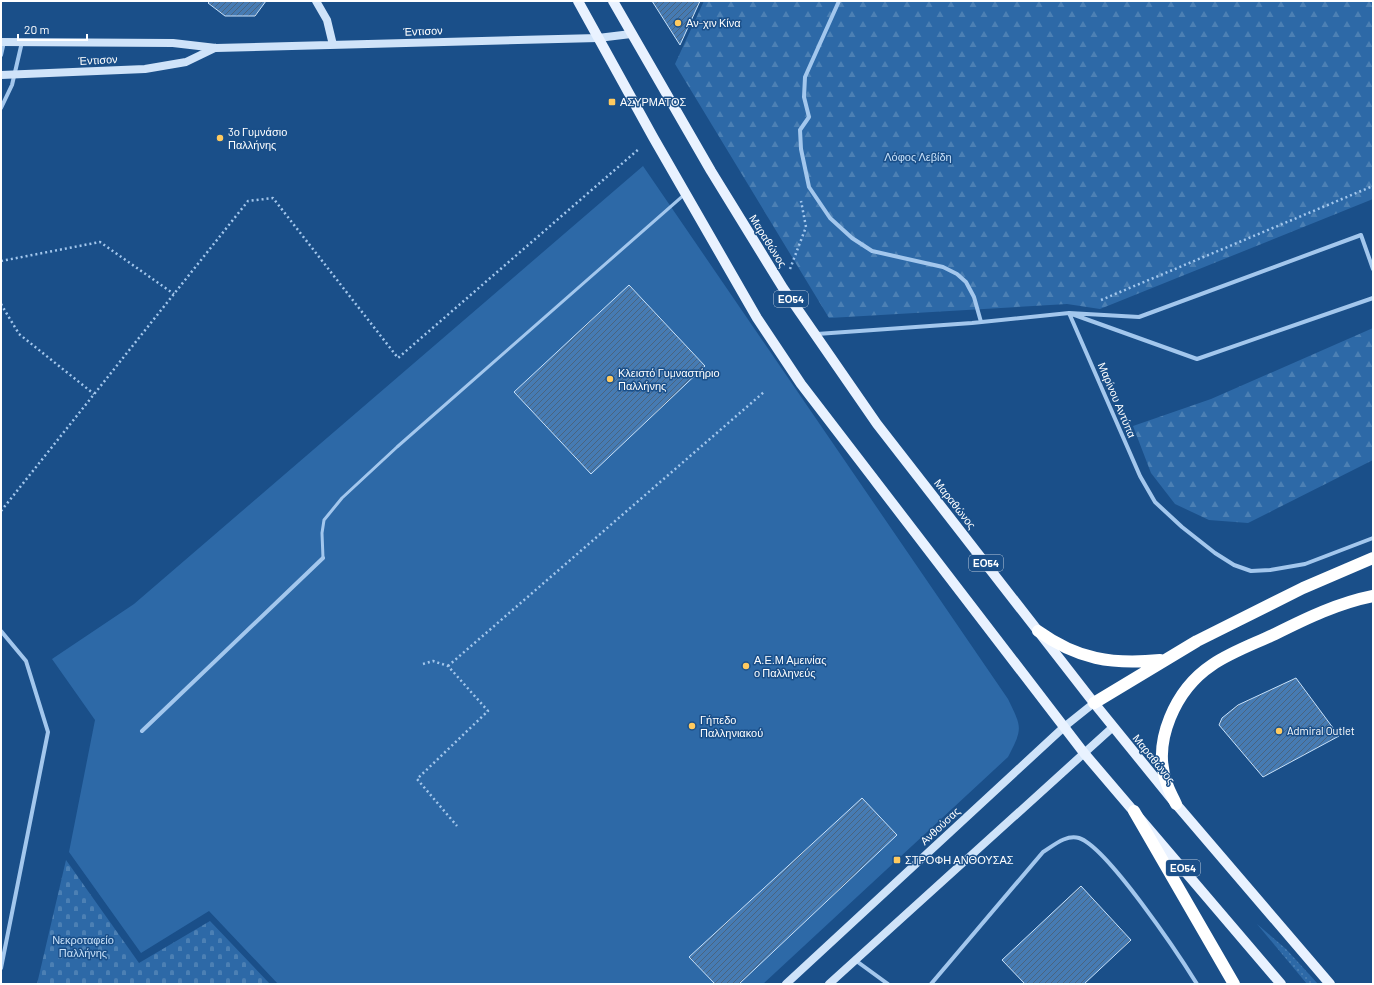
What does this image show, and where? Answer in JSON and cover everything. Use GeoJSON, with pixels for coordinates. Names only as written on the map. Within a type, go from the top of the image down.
{"type":"FeatureCollection","features":[{"type":"Feature","properties":{"kind":"highway"},"geometry":{"type":"LineString","coordinates":[[1094,703],[1163,660],[1303,588],[1373,558]]}},
{"type":"Feature","properties":{"kind":"highway"},"geometry":{"type":"LineString","coordinates":[[1176,804],[1166,784],[1163,768],[1165,738],[1172,714],[1189,686],[1213,665],[1323,610],[1373,596]]}},
{"type":"Feature","properties":{"kind":"highway"},"geometry":{"type":"LineString","coordinates":[[1038,631],[1062,646],[1098,659],[1127,663],[1163,660]]}},
{"type":"Feature","properties":{"kind":"highway"},"geometry":{"type":"LineString","coordinates":[[1134,811],[1234,984]]}},
{"type":"Feature","properties":{"kind":"main road","name":"ΕΟ54"},"geometry":{"type":"LineString","coordinates":[[578,1],[653,137],[757,318],[802,384],[1084,753],[1281,984]]}},
{"type":"Feature","properties":{"kind":"main road","name":"Μαραθώνος"},"geometry":{"type":"LineString","coordinates":[[613,1],[711,171],[783,288],[877,424],[1113,727],[1176,804],[1330,984]]}},
{"type":"Feature","properties":{"kind":"street"},"geometry":{"type":"LineString","coordinates":[[316,1],[328,20],[333,44]]}},
{"type":"Feature","properties":{"kind":"street"},"geometry":{"type":"LineString","coordinates":[[839,1],[805,77],[804,97],[809,117],[800,130],[801,149],[809,186],[830,218],[863,246],[883,255],[903,257],[943,267],[957,274],[966,282],[981,322]]}},
{"type":"Feature","properties":{"kind":"street","name":"Έντισον"},"geometry":{"type":"LineString","coordinates":[[2,42],[173,43],[216,48],[598,38],[631,34]]}},
{"type":"Feature","properties":{"kind":"street"},"geometry":{"type":"LineString","coordinates":[[1,55],[2,42]]}},
{"type":"Feature","properties":{"kind":"street"},"geometry":{"type":"LineString","coordinates":[[1,108],[8,95],[15,75],[22,42]]}},
{"type":"Feature","properties":{"kind":"street","name":"Έντισον"},"geometry":{"type":"LineString","coordinates":[[1,75],[161,67],[186,62],[216,48]]}},
{"type":"Feature","properties":{"kind":"street"},"geometry":{"type":"LineString","coordinates":[[814,334],[981,322],[1069,313],[1139,317],[1361,235],[1373,269]]}},
{"type":"Feature","properties":{"kind":"street"},"geometry":{"type":"LineString","coordinates":[[1069,313],[1197,359],[1373,298]]}},
{"type":"Feature","properties":{"kind":"street","name":"Μαρίνου Αντύπα"},"geometry":{"type":"LineString","coordinates":[[1069,313],[1140,476],[1155,502],[1182,527],[1216,553],[1234,565],[1251,571],[1270,570],[1305,564],[1373,538]]}},
{"type":"Feature","properties":{"kind":"street"},"geometry":{"type":"LineString","coordinates":[[142,731],[323,558]]}},
{"type":"Feature","properties":{"kind":"street"},"geometry":{"type":"LineString","coordinates":[[1,631],[26,661],[48,732],[1,968]]}},
{"type":"Feature","properties":{"kind":"street","name":"Ανθούσας"},"geometry":{"type":"LineString","coordinates":[[786,984],[1064,727],[1094,703]]}},
{"type":"Feature","properties":{"kind":"street"},"geometry":{"type":"LineString","coordinates":[[829,984],[1113,727]]}},
{"type":"Feature","properties":{"kind":"street"},"geometry":{"type":"LineString","coordinates":[[931,984],[1043,852],[1062,839],[1078,838],[1092,846],[1125,883],[1197,984]]}},
{"type":"Feature","properties":{"kind":"street"},"geometry":{"type":"LineString","coordinates":[[854,960],[888,984]]}},
{"type":"Feature","properties":{"kind":"lane"},"geometry":{"type":"LineString","coordinates":[[323,558],[322,533],[324,520],[342,498],[397,447],[686,193]]}},
{"type":"Feature","properties":{"kind":"path"},"geometry":{"type":"LineString","coordinates":[[1,511],[248,201],[273,198],[398,358],[653,137]]}},
{"type":"Feature","properties":{"kind":"path"},"geometry":{"type":"LineString","coordinates":[[783,288],[806,227],[801,200],[809,186]]}},
{"type":"Feature","properties":{"kind":"path"},"geometry":{"type":"LineString","coordinates":[[1098,301],[1373,186]]}},
{"type":"Feature","properties":{"kind":"path"},"geometry":{"type":"LineString","coordinates":[[1,261],[100,242],[174,294]]}},
{"type":"Feature","properties":{"kind":"path"},"geometry":{"type":"LineString","coordinates":[[1,304],[18,334],[94,394]]}},
{"type":"Feature","properties":{"kind":"path"},"geometry":{"type":"LineString","coordinates":[[448,666],[764,392]]}},
{"type":"Feature","properties":{"kind":"path"},"geometry":{"type":"LineString","coordinates":[[423,664],[433,662],[448,666],[488,711],[417,779],[457,826]]}},
{"type":"Feature","properties":{"kind":"green space","name":"Λόφος Λεβίδη"},"geometry":{"type":"Polygon","coordinates":[[[704,1],[1373,1],[1373,199],[1100,309],[1067,304],[829,318],[675,64],[704,1]]]}},
{"type":"Feature","properties":{"kind":"green space"},"geometry":{"type":"Polygon","coordinates":[[[643,166],[1008,699],[1016,716],[1019,728],[1016,740],[1008,757],[763,984],[278,984],[209,911],[141,953],[69,852],[95,720],[52,659],[134,604],[643,166]]]}},
{"type":"Feature","properties":{"kind":"green space"},"geometry":{"type":"Polygon","coordinates":[[[1373,328],[1373,460],[1248,523],[1209,520],[1175,504],[1151,473],[1133,426],[1211,399],[1373,328]]]}},
{"type":"Feature","properties":{"kind":"green space","name":"Νεκροταφείο Παλλήνης"},"geometry":{"type":"Polygon","coordinates":[[[66,860],[139,963],[210,921],[270,984],[37,984],[66,860]]]}},
{"type":"Feature","properties":{"kind":"green space"},"geometry":{"type":"Polygon","coordinates":[[[1257,924],[1286,949],[1318,984],[1307,984],[1257,924]]]}},
{"type":"Feature","properties":{"kind":"building"},"geometry":{"type":"Polygon","coordinates":[[[210,1],[266,1],[255,16],[225,16],[208,3],[210,1]]]}},
{"type":"Feature","properties":{"kind":"building","name":"Αν-χιν Κίνα"},"geometry":{"type":"Polygon","coordinates":[[[652,1],[700,1],[680,45],[652,1]]]}},
{"type":"Feature","properties":{"kind":"building","name":"Κλειστό Γυμναστήριο Παλλήνης"},"geometry":{"type":"Polygon","coordinates":[[[629,285],[705,366],[591,474],[514,392],[629,285]]]}},
{"type":"Feature","properties":{"kind":"building","name":"Admiral Outlet"},"geometry":{"type":"Polygon","coordinates":[[[1296,678],[1339,736],[1263,777],[1219,725],[1222,718],[1238,705],[1296,678]]]}},
{"type":"Feature","properties":{"kind":"building"},"geometry":{"type":"Polygon","coordinates":[[[862,798],[897,835],[739,984],[715,984],[689,957],[862,798]]]}},
{"type":"Feature","properties":{"kind":"building"},"geometry":{"type":"Polygon","coordinates":[[[1081,886],[1131,940],[1084,984],[1025,984],[1002,960],[1081,886]]]}},
{"type":"Feature","properties":{"kind":"place","name":"Αν-χιν Κίνα"},"geometry":{"type":"Point","coordinates":[678,23]}},
{"type":"Feature","properties":{"kind":"place","name":"ΑΣΥΡΜΑΤΟΣ"},"geometry":{"type":"Point","coordinates":[612,102]}},
{"type":"Feature","properties":{"kind":"place","name":"3ο Γυμνάσιο Παλλήνης"},"geometry":{"type":"Point","coordinates":[220,138]}},
{"type":"Feature","properties":{"kind":"place","name":"Κλειστό Γυμναστήριο Παλλήνης"},"geometry":{"type":"Point","coordinates":[610,379]}},
{"type":"Feature","properties":{"kind":"place","name":"Α.Ε.Μ Αμεινίας ο Παλληνεύς"},"geometry":{"type":"Point","coordinates":[746,666]}},
{"type":"Feature","properties":{"kind":"place","name":"Γήπεδο Παλληνιακού"},"geometry":{"type":"Point","coordinates":[692,726]}},
{"type":"Feature","properties":{"kind":"place","name":"Admiral Outlet"},"geometry":{"type":"Point","coordinates":[1279,731]}},
{"type":"Feature","properties":{"kind":"place","name":"ΣΤΡΟΦΗ ΑΝΘΟΥΣΑΣ"},"geometry":{"type":"Point","coordinates":[897,860]}}]}
